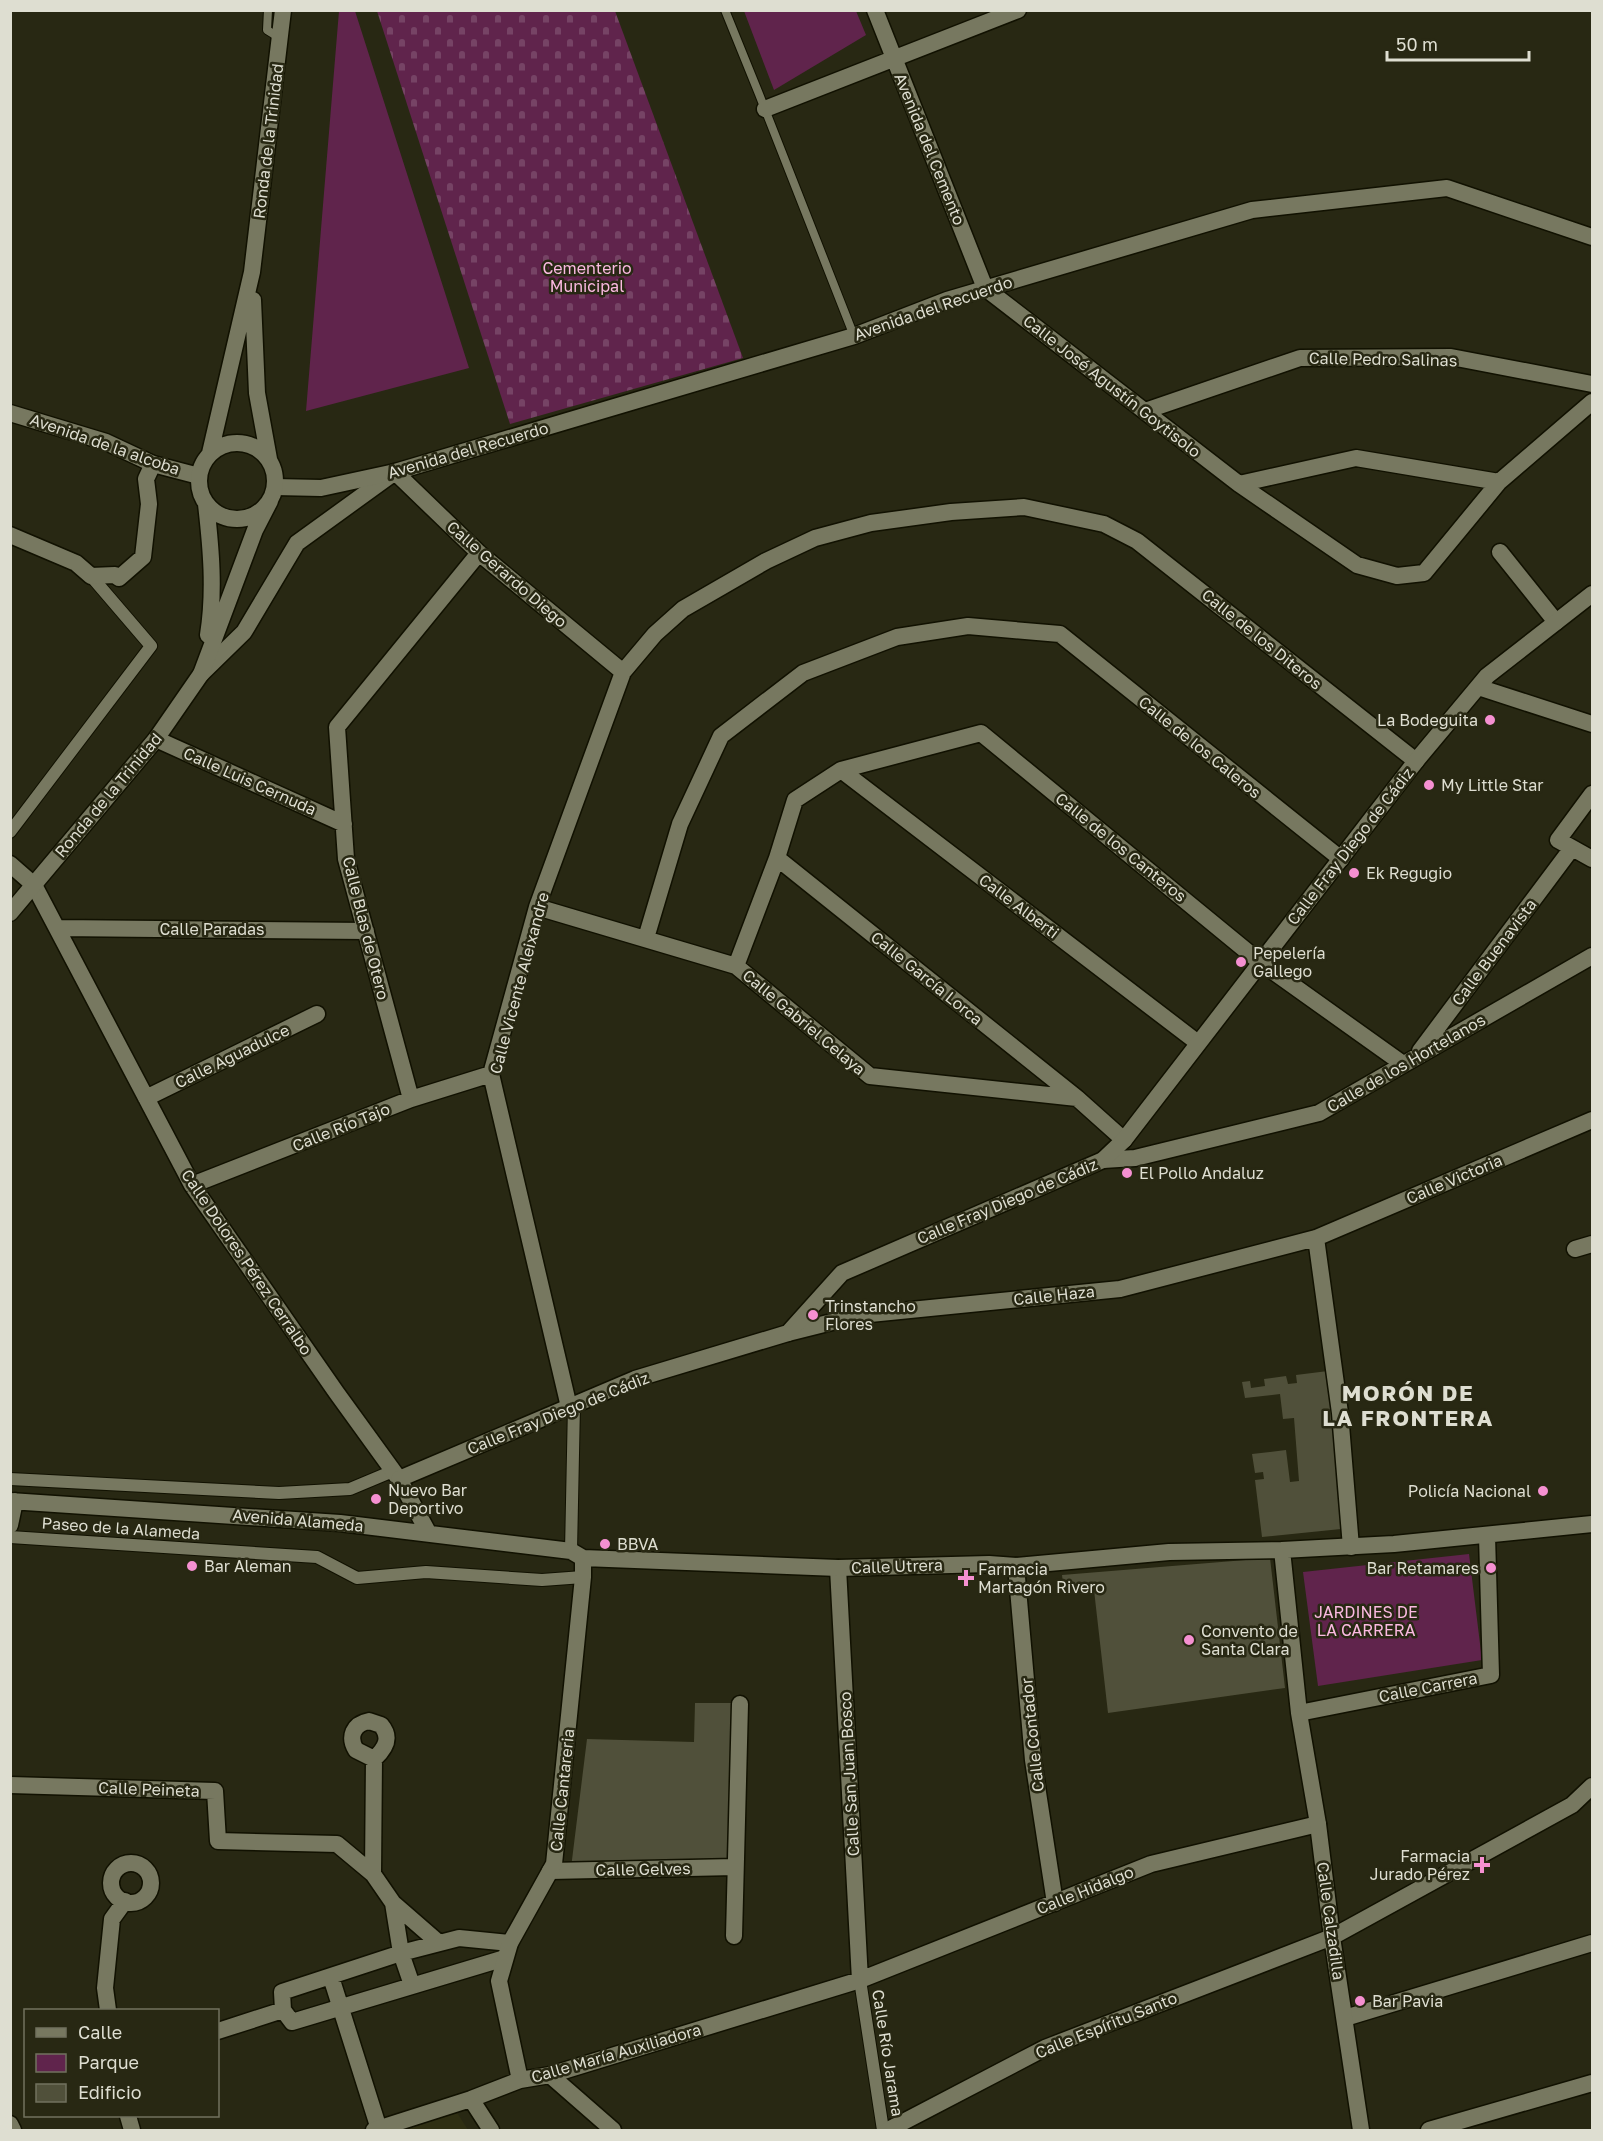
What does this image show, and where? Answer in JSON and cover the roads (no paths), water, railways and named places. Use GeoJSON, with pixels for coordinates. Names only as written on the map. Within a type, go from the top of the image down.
{"type":"FeatureCollection","features":[{"type":"Feature","properties":{"kind":"street","name":"Ronda de la Trinidad"},"geometry":{"type":"LineString","coordinates":[[210,453],[252,272],[283,10]]}},
{"type":"Feature","properties":{"kind":"street","name":"Avenida del Cemento"},"geometry":{"type":"LineString","coordinates":[[875,10],[985,288]]}},
{"type":"Feature","properties":{"kind":"street"},"geometry":{"type":"LineString","coordinates":[[765,109],[1018,10]]}},
{"type":"Feature","properties":{"kind":"street","name":"Avenida del Recuerdo"},"geometry":{"type":"LineString","coordinates":[[272,494],[321,488],[395,472],[854,336],[947,300],[1252,210],[1446,188],[1593,237]]}},
{"type":"Feature","properties":{"kind":"street","name":"Ronda de la Trinidad"},"geometry":{"type":"LineString","coordinates":[[252,272],[257,393],[269,459]]}},
{"type":"Feature","properties":{"kind":"street","name":"Calle José Agustín Goytisolo"},"geometry":{"type":"LineString","coordinates":[[985,288],[1239,484],[1357,565],[1397,576],[1424,573],[1499,482],[1593,402]]}},
{"type":"Feature","properties":{"kind":"street","name":"Calle Pedro Salinas"},"geometry":{"type":"LineString","coordinates":[[1145,411],[1300,358],[1450,357],[1593,384]]}},
{"type":"Feature","properties":{"kind":"street","name":"Avenida de la alcoba"},"geometry":{"type":"LineString","coordinates":[[10,412],[106,442],[153,464],[199,476]]}},
{"type":"Feature","properties":{"kind":"street"},"geometry":{"type":"LineString","coordinates":[[230,443],[241,443],[261,451],[269,459],[273,468],[272,494],[256,513],[239,519],[226,518],[215,513],[206,504],[199,486],[199,476],[210,453],[230,443]]}},
{"type":"Feature","properties":{"kind":"street"},"geometry":{"type":"LineString","coordinates":[[1239,484],[1356,458],[1499,482]]}},
{"type":"Feature","properties":{"kind":"street"},"geometry":{"type":"LineString","coordinates":[[91,576],[115,575],[119,578],[142,557],[149,504],[146,479],[153,464]]}},
{"type":"Feature","properties":{"kind":"street"},"geometry":{"type":"LineString","coordinates":[[201,674],[244,632],[297,543],[395,472]]}},
{"type":"Feature","properties":{"kind":"street","name":"Calle Gerardo Diego"},"geometry":{"type":"LineString","coordinates":[[395,472],[479,553],[623,672]]}},
{"type":"Feature","properties":{"kind":"street","name":"Ronda de la Trinidad"},"geometry":{"type":"LineString","coordinates":[[10,913],[156,739],[201,674],[255,530],[272,494]]}},
{"type":"Feature","properties":{"kind":"street","name":"Ronda de la Trinidad"},"geometry":{"type":"LineString","coordinates":[[201,674],[211,615],[213,573],[206,504]]}},
{"type":"Feature","properties":{"kind":"street","name":"Calle de los Diteros"},"geometry":{"type":"LineString","coordinates":[[623,672],[656,634],[683,609],[766,561],[815,538],[871,523],[958,512],[1024,507],[1104,524],[1137,541],[1416,761]]}},
{"type":"Feature","properties":{"kind":"street"},"geometry":{"type":"LineString","coordinates":[[10,832],[151,646],[91,576],[76,563],[54,552],[12,538]]}},
{"type":"Feature","properties":{"kind":"street"},"geometry":{"type":"LineString","coordinates":[[1500,552],[1556,622]]}},
{"type":"Feature","properties":{"kind":"street","name":"Calle Blas de Otero"},"geometry":{"type":"LineString","coordinates":[[411,1099],[346,859],[337,727],[479,553]]}},
{"type":"Feature","properties":{"kind":"street","name":"Calle Fray Diego de Cádiz"},"geometry":{"type":"LineString","coordinates":[[396,1475],[635,1379],[788,1333],[842,1273],[1103,1160],[1124,1140],[1416,761],[1487,676],[1593,594]]}},
{"type":"Feature","properties":{"kind":"street","name":"Calle de los Caleros"},"geometry":{"type":"LineString","coordinates":[[646,938],[680,824],[721,736],[803,673],[897,637],[968,626],[1060,634],[1341,859]]}},
{"type":"Feature","properties":{"kind":"street","name":"Calle Vicente Aleixandre"},"geometry":{"type":"LineString","coordinates":[[571,1406],[491,1074],[537,907],[623,672]]}},
{"type":"Feature","properties":{"kind":"street"},"geometry":{"type":"LineString","coordinates":[[1478,687],[1593,724]]}},
{"type":"Feature","properties":{"kind":"street","name":"Calle de los Canteros"},"geometry":{"type":"LineString","coordinates":[[841,770],[981,733],[1260,962],[1410,1060]]}},
{"type":"Feature","properties":{"kind":"street","name":"Calle Luis Cernuda"},"geometry":{"type":"LineString","coordinates":[[156,739],[344,824]]}},
{"type":"Feature","properties":{"kind":"street"},"geometry":{"type":"LineString","coordinates":[[736,966],[777,858],[795,800],[841,770]]}},
{"type":"Feature","properties":{"kind":"street","name":"Calle Alberti"},"geometry":{"type":"LineString","coordinates":[[841,770],[1198,1043]]}},
{"type":"Feature","properties":{"kind":"street"},"geometry":{"type":"LineString","coordinates":[[1590,804],[1558,840],[1593,859]]}},
{"type":"Feature","properties":{"kind":"street","name":"Calle Buenavista"},"geometry":{"type":"LineString","coordinates":[[1410,1060],[1572,848]]}},
{"type":"Feature","properties":{"kind":"street","name":"Calle García Lorca"},"geometry":{"type":"LineString","coordinates":[[777,858],[1077,1098],[1124,1140]]}},
{"type":"Feature","properties":{"kind":"street","name":"Calle Dolores Pérez Cerralbo"},"geometry":{"type":"LineString","coordinates":[[10,864],[34,885],[192,1185],[396,1475],[428,1532]]}},
{"type":"Feature","properties":{"kind":"street","name":"Calle Gabriel Celaya"},"geometry":{"type":"LineString","coordinates":[[537,907],[736,966],[870,1076],[1077,1098]]}},
{"type":"Feature","properties":{"kind":"street","name":"Calle Paradas"},"geometry":{"type":"LineString","coordinates":[[58,928],[366,931]]}},
{"type":"Feature","properties":{"kind":"street","name":"Calle de los Hortelanos"},"geometry":{"type":"LineString","coordinates":[[1103,1160],[1135,1158],[1319,1113],[1593,956]]}},
{"type":"Feature","properties":{"kind":"street","name":"Calle Aguadulce"},"geometry":{"type":"LineString","coordinates":[[146,1098],[317,1014]]}},
{"type":"Feature","properties":{"kind":"street","name":"Calle Río Tajo"},"geometry":{"type":"LineString","coordinates":[[192,1185],[411,1099],[491,1074]]}},
{"type":"Feature","properties":{"kind":"street","name":"Calle Victoria"},"geometry":{"type":"LineString","coordinates":[[1316,1238],[1593,1120]]}},
{"type":"Feature","properties":{"kind":"street"},"geometry":{"type":"LineString","coordinates":[[1316,1238],[1340,1413],[1351,1547]]}},
{"type":"Feature","properties":{"kind":"street","name":"Calle Haza"},"geometry":{"type":"LineString","coordinates":[[788,1333],[860,1315],[1120,1289],[1316,1238]]}},
{"type":"Feature","properties":{"kind":"street"},"geometry":{"type":"LineString","coordinates":[[1575,1249],[1593,1245]]}},
{"type":"Feature","properties":{"kind":"street"},"geometry":{"type":"LineString","coordinates":[[571,1406],[577,1554]]}},
{"type":"Feature","properties":{"kind":"street"},"geometry":{"type":"LineString","coordinates":[[10,1479],[279,1493],[350,1489],[396,1475]]}},
{"type":"Feature","properties":{"kind":"street"},"geometry":{"type":"LineString","coordinates":[[10,1525],[13,1501]]}},
{"type":"Feature","properties":{"kind":"street","name":"Avenida Alameda"},"geometry":{"type":"LineString","coordinates":[[13,1501],[328,1522],[428,1532],[577,1554]]}},
{"type":"Feature","properties":{"kind":"street"},"geometry":{"type":"LineString","coordinates":[[1282,1550],[1487,1536],[1593,1524]]}},
{"type":"Feature","properties":{"kind":"street","name":"Calle Carrera"},"geometry":{"type":"LineString","coordinates":[[1299,1713],[1491,1675],[1487,1536]]}},
{"type":"Feature","properties":{"kind":"street","name":"Paseo de la Alameda"},"geometry":{"type":"LineString","coordinates":[[10,1537],[317,1557],[357,1578],[426,1572],[542,1580],[583,1577]]}},
{"type":"Feature","properties":{"kind":"street","name":"Calle Utrera"},"geometry":{"type":"LineString","coordinates":[[577,1554],[837,1568],[989,1564],[1016,1566],[1169,1552],[1282,1550]]}},
{"type":"Feature","properties":{"kind":"street","name":"Calle Calzadilla"},"geometry":{"type":"LineString","coordinates":[[1282,1550],[1299,1713],[1318,1824],[1332,1937],[1361,2130]]}},
{"type":"Feature","properties":{"kind":"street","name":"Calle Cantareria"},"geometry":{"type":"LineString","coordinates":[[520,2080],[499,1981],[507,1951],[554,1864],[583,1577],[577,1554]]}},
{"type":"Feature","properties":{"kind":"street","name":"Calle Contador"},"geometry":{"type":"LineString","coordinates":[[1016,1566],[1033,1760],[1055,1903]]}},
{"type":"Feature","properties":{"kind":"street","name":"Calle San Juan Bosco"},"geometry":{"type":"LineString","coordinates":[[837,1568],[860,1980]]}},
{"type":"Feature","properties":{"kind":"street"},"geometry":{"type":"LineString","coordinates":[[734,1936],[740,1704]]}},
{"type":"Feature","properties":{"kind":"street"},"geometry":{"type":"LineString","coordinates":[[373,1874],[374,1759]]}},
{"type":"Feature","properties":{"kind":"street","name":"Calle Peineta"},"geometry":{"type":"LineString","coordinates":[[10,1785],[215,1791],[218,1841],[337,1844],[373,1874],[393,1903]]}},
{"type":"Feature","properties":{"kind":"street","name":"Calle Espíritu Santo"},"geometry":{"type":"LineString","coordinates":[[886,2130],[1045,2048],[1332,1937],[1572,1805],[1593,1786]]}},
{"type":"Feature","properties":{"kind":"street","name":"Calle Hidalgo"},"geometry":{"type":"LineString","coordinates":[[860,1980],[1151,1864],[1318,1824]]}},
{"type":"Feature","properties":{"kind":"street","name":"Calle Gelves"},"geometry":{"type":"LineString","coordinates":[[550,1871],[735,1867]]}},
{"type":"Feature","properties":{"kind":"street"},"geometry":{"type":"LineString","coordinates":[[108,2009],[105,1988],[112,1919],[125,1901]]}},
{"type":"Feature","properties":{"kind":"street"},"geometry":{"type":"LineString","coordinates":[[393,1903],[439,1943]]}},
{"type":"Feature","properties":{"kind":"street"},"geometry":{"type":"LineString","coordinates":[[393,1903],[401,1953],[412,1985]]}},
{"type":"Feature","properties":{"kind":"street"},"geometry":{"type":"LineString","coordinates":[[459,1938],[507,1951],[412,1985],[292,2022],[284,2010],[282,1992],[401,1953],[459,1938]]}},
{"type":"Feature","properties":{"kind":"street"},"geometry":{"type":"LineString","coordinates":[[1345,2018],[1593,1942]]}},
{"type":"Feature","properties":{"kind":"street"},"geometry":{"type":"LineString","coordinates":[[331,1977],[377,2130]]}},
{"type":"Feature","properties":{"kind":"street","name":"Calle María Auxiliadora"},"geometry":{"type":"LineString","coordinates":[[377,2130],[520,2080],[550,2074],[860,1980]]}},
{"type":"Feature","properties":{"kind":"street","name":"Calle Río Jarama"},"geometry":{"type":"LineString","coordinates":[[860,1980],[886,2130]]}},
{"type":"Feature","properties":{"kind":"street"},"geometry":{"type":"LineString","coordinates":[[219,2031],[284,2010]]}},
{"type":"Feature","properties":{"kind":"street"},"geometry":{"type":"LineString","coordinates":[[550,2074],[613,2130]]}},
{"type":"Feature","properties":{"kind":"street"},"geometry":{"type":"LineString","coordinates":[[1429,2130],[1593,2083]]}},
{"type":"Feature","properties":{"kind":"street"},"geometry":{"type":"LineString","coordinates":[[471,2099],[491,2130]]}},
{"type":"Feature","properties":{"kind":"street"},"geometry":{"type":"LineString","coordinates":[[10,2124],[13,2130]]}},
{"type":"Feature","properties":{"kind":"lane"},"geometry":{"type":"LineString","coordinates":[[268,10],[267,30],[280,38]]}},
{"type":"Feature","properties":{"kind":"lane"},"geometry":{"type":"LineString","coordinates":[[724,10],[854,336]]}},
{"type":"Feature","properties":{"kind":"place","name":"La Bodeguita"},"geometry":{"type":"Point","coordinates":[1490,720]}},
{"type":"Feature","properties":{"kind":"place","name":"My Little Star"},"geometry":{"type":"Point","coordinates":[1429,785]}},
{"type":"Feature","properties":{"kind":"place","name":"Ek Regugio"},"geometry":{"type":"Point","coordinates":[1354,873]}},
{"type":"Feature","properties":{"kind":"place","name":"Pepelería Gallego"},"geometry":{"type":"Point","coordinates":[1241,962]}},
{"type":"Feature","properties":{"kind":"place","name":"El Pollo Andaluz"},"geometry":{"type":"Point","coordinates":[1127,1173]}},
{"type":"Feature","properties":{"kind":"place","name":"Trinstancho Flores"},"geometry":{"type":"Point","coordinates":[813,1315]}},
{"type":"Feature","properties":{"kind":"place","name":"Policía Nacional"},"geometry":{"type":"Point","coordinates":[1543,1491]}},
{"type":"Feature","properties":{"kind":"place","name":"Nuevo Bar Deportivo"},"geometry":{"type":"Point","coordinates":[376,1499]}},
{"type":"Feature","properties":{"kind":"place","name":"BBVA"},"geometry":{"type":"Point","coordinates":[605,1544]}},
{"type":"Feature","properties":{"kind":"place","name":"Bar Aleman"},"geometry":{"type":"Point","coordinates":[192,1566]}},
{"type":"Feature","properties":{"kind":"place","name":"Bar Retamares"},"geometry":{"type":"Point","coordinates":[1491,1568]}},
{"type":"Feature","properties":{"kind":"place","name":"Farmacia Martagón Rivero"},"geometry":{"type":"Point","coordinates":[966,1578]}},
{"type":"Feature","properties":{"kind":"place","name":"Convento de Santa Clara"},"geometry":{"type":"Point","coordinates":[1189,1640]}},
{"type":"Feature","properties":{"kind":"place","name":"Farmacia Jurado Pérez"},"geometry":{"type":"Point","coordinates":[1482,1865]}},
{"type":"Feature","properties":{"kind":"place","name":"Bar Pavia"},"geometry":{"type":"Point","coordinates":[1360,2001]}},
{"type":"Feature","properties":{"kind":"district","name":"MORÓN DE LA FRONTERA"},"geometry":{"type":"Point","coordinates":[1408,1404]}},
{"type":"Feature","properties":{"kind":"park label","name":"Cementerio Municipal"},"geometry":{"type":"Point","coordinates":[587,277]}},
{"type":"Feature","properties":{"kind":"park label","name":"JARDINES DE LA CARRERA"},"geometry":{"type":"Point","coordinates":[1366,1621]}}]}
